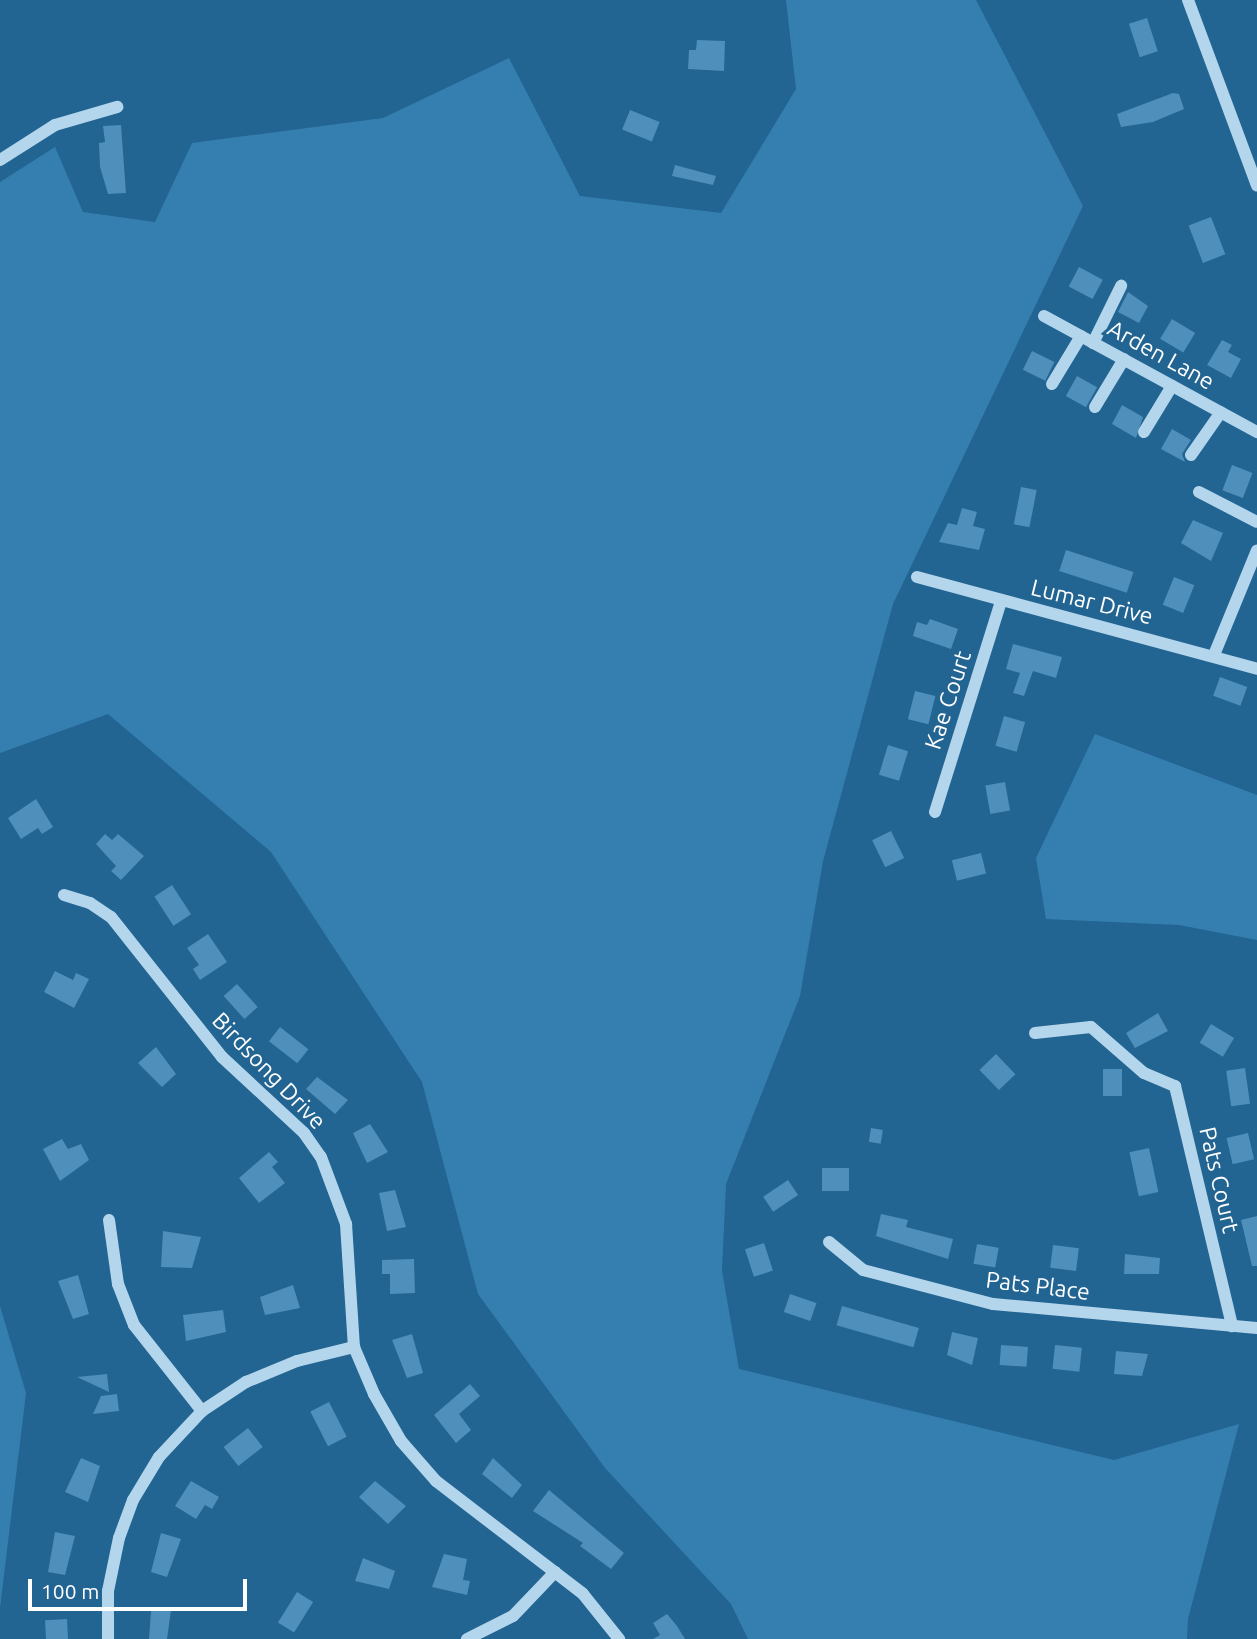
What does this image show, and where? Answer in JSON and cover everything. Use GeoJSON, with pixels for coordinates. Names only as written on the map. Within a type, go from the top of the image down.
{"type":"FeatureCollection","features":[{"type":"Feature","properties":{"kind":"street"},"geometry":{"type":"LineString","coordinates":[[1188,0],[1257,186]]}},
{"type":"Feature","properties":{"kind":"street"},"geometry":{"type":"LineString","coordinates":[[0,160],[55,125],[117,107]]}},
{"type":"Feature","properties":{"kind":"street"},"geometry":{"type":"LineString","coordinates":[[1094,343],[1121,286]]}},
{"type":"Feature","properties":{"kind":"street","name":"Arden Lane"},"geometry":{"type":"LineString","coordinates":[[1044,316],[1257,432]]}},
{"type":"Feature","properties":{"kind":"street"},"geometry":{"type":"LineString","coordinates":[[1052,384],[1081,336]]}},
{"type":"Feature","properties":{"kind":"street"},"geometry":{"type":"LineString","coordinates":[[1095,407],[1124,359]]}},
{"type":"Feature","properties":{"kind":"street"},"geometry":{"type":"LineString","coordinates":[[1144,432],[1172,386]]}},
{"type":"Feature","properties":{"kind":"street"},"geometry":{"type":"LineString","coordinates":[[1191,455],[1221,412]]}},
{"type":"Feature","properties":{"kind":"street"},"geometry":{"type":"LineString","coordinates":[[1199,492],[1257,523]]}},
{"type":"Feature","properties":{"kind":"street"},"geometry":{"type":"LineString","coordinates":[[1214,655],[1257,550]]}},
{"type":"Feature","properties":{"kind":"street","name":"Lumar Drive"},"geometry":{"type":"LineString","coordinates":[[917,577],[1214,655],[1257,669]]}},
{"type":"Feature","properties":{"kind":"street","name":"Kae Court"},"geometry":{"type":"LineString","coordinates":[[935,812],[1001,601]]}},
{"type":"Feature","properties":{"kind":"street","name":"Birdsong Drive"},"geometry":{"type":"LineString","coordinates":[[64,895],[90,903],[111,917],[222,1058],[312,1143],[335,1185],[346,1224],[354,1347],[373,1394],[416,1460],[583,1594],[620,1639]]}},
{"type":"Feature","properties":{"kind":"street","name":"Pats Court"},"geometry":{"type":"LineString","coordinates":[[1035,1033],[1091,1027],[1144,1073],[1175,1086],[1232,1326]]}},
{"type":"Feature","properties":{"kind":"street"},"geometry":{"type":"LineString","coordinates":[[109,1220],[118,1284],[128,1312],[156,1358],[202,1411]]}},
{"type":"Feature","properties":{"kind":"street","name":"Pats Place"},"geometry":{"type":"LineString","coordinates":[[829,1242],[863,1270],[966,1298],[1039,1310],[1257,1328]]}},
{"type":"Feature","properties":{"kind":"street"},"geometry":{"type":"LineString","coordinates":[[108,1639],[110,1576],[125,1520],[159,1457],[202,1411],[273,1370],[354,1347]]}},
{"type":"Feature","properties":{"kind":"street"},"geometry":{"type":"LineString","coordinates":[[467,1639],[513,1616],[555,1572]]}},
{"type":"Feature","properties":{"kind":"shaded area"},"geometry":{"type":"Polygon","coordinates":[[[786,0],[976,0],[1083,206],[893,604],[823,861],[800,996],[726,1184],[722,1271],[739,1369],[1114,1460],[1239,1424],[1188,1619],[1187,1639],[748,1639],[731,1604],[605,1468],[478,1294],[422,1082],[271,852],[108,714],[0,753],[0,182],[55,147],[83,212],[155,222],[192,143],[383,118],[509,58],[580,196],[721,213],[796,89],[786,0]]]}},
{"type":"Feature","properties":{"kind":"shaded area"},"geometry":{"type":"Polygon","coordinates":[[[1095,734],[1257,795],[1257,940],[1179,925],[1046,919],[1036,858],[1095,734]]]}},
{"type":"Feature","properties":{"kind":"shaded area"},"geometry":{"type":"Polygon","coordinates":[[[0,1306],[26,1393],[0,1608],[0,1306]]]}},
{"type":"Feature","properties":{"kind":"building"},"geometry":{"type":"Polygon","coordinates":[[[1147,18],[1158,51],[1140,57],[1129,24],[1147,18]]]}},
{"type":"Feature","properties":{"kind":"building"},"geometry":{"type":"Polygon","coordinates":[[[697,40],[725,41],[724,71],[688,69],[689,50],[696,50],[697,40]]]}},
{"type":"Feature","properties":{"kind":"building"},"geometry":{"type":"Polygon","coordinates":[[[1173,93],[1179,94],[1184,109],[1153,122],[1121,127],[1117,114],[1173,93]]]}},
{"type":"Feature","properties":{"kind":"building"},"geometry":{"type":"Polygon","coordinates":[[[630,110],[660,122],[652,141],[622,129],[630,110]]]}},
{"type":"Feature","properties":{"kind":"building"},"geometry":{"type":"Polygon","coordinates":[[[121,125],[126,193],[108,194],[100,167],[99,143],[105,142],[103,126],[121,125]]]}},
{"type":"Feature","properties":{"kind":"building"},"geometry":{"type":"Polygon","coordinates":[[[675,165],[716,176],[713,185],[672,176],[675,165]]]}},
{"type":"Feature","properties":{"kind":"building"},"geometry":{"type":"Polygon","coordinates":[[[1211,217],[1225,254],[1203,263],[1189,226],[1211,217]]]}},
{"type":"Feature","properties":{"kind":"building"},"geometry":{"type":"Polygon","coordinates":[[[1079,267],[1103,280],[1093,299],[1069,286],[1079,267]]]}},
{"type":"Feature","properties":{"kind":"building"},"geometry":{"type":"Polygon","coordinates":[[[1128,292],[1148,306],[1139,323],[1118,312],[1128,292]]]}},
{"type":"Feature","properties":{"kind":"building"},"geometry":{"type":"Polygon","coordinates":[[[1172,319],[1195,333],[1183,353],[1160,339],[1172,319]]]}},
{"type":"Feature","properties":{"kind":"building"},"geometry":{"type":"Polygon","coordinates":[[[1222,340],[1232,345],[1228,352],[1241,359],[1231,378],[1207,365],[1222,340]]]}},
{"type":"Feature","properties":{"kind":"building"},"geometry":{"type":"Polygon","coordinates":[[[1032,351],[1054,362],[1045,381],[1023,370],[1032,351]]]}},
{"type":"Feature","properties":{"kind":"building"},"geometry":{"type":"Polygon","coordinates":[[[1077,376],[1097,387],[1086,407],[1066,396],[1077,376]]]}},
{"type":"Feature","properties":{"kind":"building"},"geometry":{"type":"Polygon","coordinates":[[[1122,405],[1143,417],[1136,438],[1112,424],[1122,405]]]}},
{"type":"Feature","properties":{"kind":"building"},"geometry":{"type":"Polygon","coordinates":[[[1172,429],[1191,440],[1182,454],[1185,462],[1161,449],[1172,429]]]}},
{"type":"Feature","properties":{"kind":"building"},"geometry":{"type":"Polygon","coordinates":[[[1232,465],[1253,473],[1243,498],[1222,490],[1232,465]]]}},
{"type":"Feature","properties":{"kind":"building"},"geometry":{"type":"Polygon","coordinates":[[[1021,487],[1037,490],[1029,527],[1014,524],[1021,487]]]}},
{"type":"Feature","properties":{"kind":"building"},"geometry":{"type":"Polygon","coordinates":[[[962,508],[977,512],[973,526],[985,529],[979,550],[939,542],[948,523],[957,525],[962,508]]]}},
{"type":"Feature","properties":{"kind":"building"},"geometry":{"type":"Polygon","coordinates":[[[1193,520],[1223,533],[1211,561],[1181,543],[1193,520]]]}},
{"type":"Feature","properties":{"kind":"building"},"geometry":{"type":"Polygon","coordinates":[[[1066,550],[1134,572],[1127,593],[1059,571],[1066,550]]]}},
{"type":"Feature","properties":{"kind":"building"},"geometry":{"type":"Polygon","coordinates":[[[1174,577],[1194,585],[1183,613],[1163,605],[1174,577]]]}},
{"type":"Feature","properties":{"kind":"building"},"geometry":{"type":"Polygon","coordinates":[[[930,619],[958,629],[951,649],[913,636],[917,622],[927,625],[930,619]]]}},
{"type":"Feature","properties":{"kind":"building"},"geometry":{"type":"Polygon","coordinates":[[[1013,644],[1062,657],[1056,678],[1033,671],[1024,696],[1013,693],[1020,673],[1006,669],[1013,644]]]}},
{"type":"Feature","properties":{"kind":"building"},"geometry":{"type":"Polygon","coordinates":[[[1220,677],[1247,687],[1240,706],[1213,696],[1220,677]]]}},
{"type":"Feature","properties":{"kind":"building"},"geometry":{"type":"Polygon","coordinates":[[[915,691],[935,696],[928,724],[908,719],[915,691]]]}},
{"type":"Feature","properties":{"kind":"building"},"geometry":{"type":"Polygon","coordinates":[[[1004,716],[1025,722],[1017,752],[995,746],[1004,716]]]}},
{"type":"Feature","properties":{"kind":"building"},"geometry":{"type":"Polygon","coordinates":[[[888,745],[908,751],[899,781],[879,775],[888,745]]]}},
{"type":"Feature","properties":{"kind":"building"},"geometry":{"type":"Polygon","coordinates":[[[1005,782],[1010,811],[990,814],[985,785],[1005,782]]]}},
{"type":"Feature","properties":{"kind":"building"},"geometry":{"type":"Polygon","coordinates":[[[36,799],[53,827],[42,834],[38,828],[21,839],[8,818],[36,799]]]}},
{"type":"Feature","properties":{"kind":"building"},"geometry":{"type":"Polygon","coordinates":[[[891,831],[904,858],[885,867],[872,840],[891,831]]]}},
{"type":"Feature","properties":{"kind":"building"},"geometry":{"type":"Polygon","coordinates":[[[105,834],[112,840],[118,834],[144,856],[121,880],[111,871],[116,866],[96,844],[105,834]]]}},
{"type":"Feature","properties":{"kind":"building"},"geometry":{"type":"Polygon","coordinates":[[[981,853],[986,873],[957,881],[952,860],[981,853]]]}},
{"type":"Feature","properties":{"kind":"building"},"geometry":{"type":"Polygon","coordinates":[[[172,885],[191,914],[173,926],[154,896],[172,885]]]}},
{"type":"Feature","properties":{"kind":"building"},"geometry":{"type":"Polygon","coordinates":[[[208,934],[227,962],[200,980],[193,969],[199,965],[187,948],[208,934]]]}},
{"type":"Feature","properties":{"kind":"building"},"geometry":{"type":"Polygon","coordinates":[[[55,971],[73,980],[76,973],[89,979],[74,1008],[44,992],[55,971]]]}},
{"type":"Feature","properties":{"kind":"building"},"geometry":{"type":"Polygon","coordinates":[[[237,984],[258,1007],[244,1019],[224,996],[237,984]]]}},
{"type":"Feature","properties":{"kind":"building"},"geometry":{"type":"Polygon","coordinates":[[[1158,1013],[1168,1031],[1135,1048],[1126,1033],[1158,1013]]]}},
{"type":"Feature","properties":{"kind":"building"},"geometry":{"type":"Polygon","coordinates":[[[1211,1024],[1234,1038],[1223,1057],[1200,1043],[1211,1024]]]}},
{"type":"Feature","properties":{"kind":"building"},"geometry":{"type":"Polygon","coordinates":[[[280,1027],[308,1049],[297,1063],[269,1041],[280,1027]]]}},
{"type":"Feature","properties":{"kind":"building"},"geometry":{"type":"Polygon","coordinates":[[[156,1047],[176,1074],[162,1087],[138,1063],[156,1047]]]}},
{"type":"Feature","properties":{"kind":"building"},"geometry":{"type":"Polygon","coordinates":[[[996,1054],[1015,1074],[999,1090],[979,1070],[996,1054]]]}},
{"type":"Feature","properties":{"kind":"building"},"geometry":{"type":"Polygon","coordinates":[[[1245,1068],[1250,1104],[1231,1106],[1226,1071],[1245,1068]]]}},
{"type":"Feature","properties":{"kind":"building"},"geometry":{"type":"Polygon","coordinates":[[[1103,1069],[1122,1069],[1122,1096],[1103,1096],[1103,1069]]]}},
{"type":"Feature","properties":{"kind":"building"},"geometry":{"type":"Polygon","coordinates":[[[317,1077],[348,1100],[335,1114],[306,1089],[317,1077]]]}},
{"type":"Feature","properties":{"kind":"building"},"geometry":{"type":"Polygon","coordinates":[[[370,1124],[388,1152],[367,1163],[353,1133],[370,1124]]]}},
{"type":"Feature","properties":{"kind":"building"},"geometry":{"type":"Polygon","coordinates":[[[871,1128],[883,1130],[881,1144],[869,1142],[871,1128]]]}},
{"type":"Feature","properties":{"kind":"building"},"geometry":{"type":"Polygon","coordinates":[[[1248,1133],[1254,1159],[1233,1164],[1227,1138],[1248,1133]]]}},
{"type":"Feature","properties":{"kind":"building"},"geometry":{"type":"Polygon","coordinates":[[[62,1139],[68,1149],[81,1144],[89,1160],[60,1181],[43,1149],[62,1139]]]}},
{"type":"Feature","properties":{"kind":"building"},"geometry":{"type":"Polygon","coordinates":[[[1149,1148],[1158,1192],[1139,1196],[1129,1152],[1149,1148]]]}},
{"type":"Feature","properties":{"kind":"building"},"geometry":{"type":"Polygon","coordinates":[[[269,1152],[278,1162],[272,1167],[285,1183],[259,1203],[239,1178],[269,1152]]]}},
{"type":"Feature","properties":{"kind":"building"},"geometry":{"type":"Polygon","coordinates":[[[822,1168],[849,1168],[849,1191],[822,1191],[822,1168]]]}},
{"type":"Feature","properties":{"kind":"building"},"geometry":{"type":"Polygon","coordinates":[[[788,1180],[798,1195],[773,1212],[763,1197],[788,1180]]]}},
{"type":"Feature","properties":{"kind":"building"},"geometry":{"type":"Polygon","coordinates":[[[395,1190],[406,1227],[387,1231],[379,1193],[395,1190]]]}},
{"type":"Feature","properties":{"kind":"building"},"geometry":{"type":"Polygon","coordinates":[[[881,1214],[908,1220],[906,1227],[953,1239],[948,1259],[876,1236],[881,1214]]]}},
{"type":"Feature","properties":{"kind":"building"},"geometry":{"type":"Polygon","coordinates":[[[1257,1216],[1257,1266],[1252,1266],[1241,1220],[1257,1216]]]}},
{"type":"Feature","properties":{"kind":"building"},"geometry":{"type":"Polygon","coordinates":[[[163,1231],[201,1237],[192,1268],[161,1267],[163,1231]]]}},
{"type":"Feature","properties":{"kind":"building"},"geometry":{"type":"Polygon","coordinates":[[[764,1243],[773,1271],[754,1277],[745,1249],[764,1243]]]}},
{"type":"Feature","properties":{"kind":"building"},"geometry":{"type":"Polygon","coordinates":[[[977,1244],[999,1248],[995,1268],[974,1264],[977,1244]]]}},
{"type":"Feature","properties":{"kind":"building"},"geometry":{"type":"Polygon","coordinates":[[[1053,1245],[1079,1248],[1076,1271],[1050,1268],[1053,1245]]]}},
{"type":"Feature","properties":{"kind":"building"},"geometry":{"type":"Polygon","coordinates":[[[1125,1254],[1160,1258],[1159,1274],[1124,1274],[1125,1254]]]}},
{"type":"Feature","properties":{"kind":"building"},"geometry":{"type":"Polygon","coordinates":[[[414,1259],[415,1293],[390,1294],[390,1274],[382,1274],[382,1260],[414,1259]]]}},
{"type":"Feature","properties":{"kind":"building"},"geometry":{"type":"Polygon","coordinates":[[[78,1275],[89,1314],[73,1319],[58,1281],[78,1275]]]}},
{"type":"Feature","properties":{"kind":"building"},"geometry":{"type":"Polygon","coordinates":[[[293,1285],[300,1308],[265,1315],[260,1297],[293,1285]]]}},
{"type":"Feature","properties":{"kind":"building"},"geometry":{"type":"Polygon","coordinates":[[[790,1294],[816,1303],[810,1321],[784,1312],[790,1294]]]}},
{"type":"Feature","properties":{"kind":"building"},"geometry":{"type":"Polygon","coordinates":[[[842,1306],[919,1328],[913,1347],[836,1325],[842,1306]]]}},
{"type":"Feature","properties":{"kind":"building"},"geometry":{"type":"Polygon","coordinates":[[[223,1310],[226,1332],[186,1341],[183,1315],[223,1310]]]}},
{"type":"Feature","properties":{"kind":"building"},"geometry":{"type":"Polygon","coordinates":[[[952,1332],[978,1338],[972,1365],[947,1355],[952,1332]]]}},
{"type":"Feature","properties":{"kind":"building"},"geometry":{"type":"Polygon","coordinates":[[[412,1334],[423,1373],[407,1378],[392,1340],[412,1334]]]}},
{"type":"Feature","properties":{"kind":"building"},"geometry":{"type":"Polygon","coordinates":[[[1001,1345],[1028,1347],[1027,1367],[1000,1365],[1001,1345]]]}},
{"type":"Feature","properties":{"kind":"building"},"geometry":{"type":"Polygon","coordinates":[[[1055,1345],[1082,1348],[1079,1372],[1052,1369],[1055,1345]]]}},
{"type":"Feature","properties":{"kind":"building"},"geometry":{"type":"Polygon","coordinates":[[[1116,1351],[1148,1354],[1142,1376],[1114,1374],[1116,1351]]]}},
{"type":"Feature","properties":{"kind":"building"},"geometry":{"type":"Polygon","coordinates":[[[107,1374],[109,1392],[77,1377],[107,1374]]]}},
{"type":"Feature","properties":{"kind":"building"},"geometry":{"type":"Polygon","coordinates":[[[470,1384],[480,1396],[459,1414],[471,1430],[456,1443],[434,1415],[470,1384]]]}},
{"type":"Feature","properties":{"kind":"building"},"geometry":{"type":"Polygon","coordinates":[[[117,1394],[119,1411],[93,1414],[101,1396],[117,1394]]]}},
{"type":"Feature","properties":{"kind":"building"},"geometry":{"type":"Polygon","coordinates":[[[329,1402],[347,1437],[328,1446],[310,1412],[329,1402]]]}},
{"type":"Feature","properties":{"kind":"building"},"geometry":{"type":"Polygon","coordinates":[[[248,1428],[263,1447],[238,1466],[224,1447],[248,1428]]]}},
{"type":"Feature","properties":{"kind":"building"},"geometry":{"type":"Polygon","coordinates":[[[81,1458],[100,1466],[88,1502],[65,1492],[81,1458]]]}},
{"type":"Feature","properties":{"kind":"building"},"geometry":{"type":"Polygon","coordinates":[[[493,1458],[522,1485],[512,1498],[482,1474],[493,1458]]]}},
{"type":"Feature","properties":{"kind":"building"},"geometry":{"type":"Polygon","coordinates":[[[191,1481],[219,1497],[212,1509],[205,1505],[196,1519],[175,1506],[191,1481]]]}},
{"type":"Feature","properties":{"kind":"building"},"geometry":{"type":"Polygon","coordinates":[[[375,1481],[406,1506],[388,1524],[359,1497],[375,1481]]]}},
{"type":"Feature","properties":{"kind":"building"},"geometry":{"type":"Polygon","coordinates":[[[549,1490],[624,1553],[611,1569],[580,1546],[583,1543],[533,1511],[549,1490]]]}},
{"type":"Feature","properties":{"kind":"building"},"geometry":{"type":"Polygon","coordinates":[[[55,1532],[75,1536],[65,1575],[48,1572],[55,1532]]]}},
{"type":"Feature","properties":{"kind":"building"},"geometry":{"type":"Polygon","coordinates":[[[161,1533],[181,1539],[167,1577],[151,1572],[161,1533]]]}},
{"type":"Feature","properties":{"kind":"building"},"geometry":{"type":"Polygon","coordinates":[[[444,1554],[467,1559],[463,1580],[470,1581],[467,1595],[432,1587],[444,1554]]]}},
{"type":"Feature","properties":{"kind":"building"},"geometry":{"type":"Polygon","coordinates":[[[363,1558],[395,1571],[389,1589],[355,1581],[363,1558]]]}},
{"type":"Feature","properties":{"kind":"building"},"geometry":{"type":"Polygon","coordinates":[[[297,1592],[313,1602],[294,1633],[278,1623],[297,1592]]]}},
{"type":"Feature","properties":{"kind":"building"},"geometry":{"type":"Polygon","coordinates":[[[171,1610],[167,1639],[149,1639],[151,1611],[171,1610]]]}},
{"type":"Feature","properties":{"kind":"building"},"geometry":{"type":"Polygon","coordinates":[[[667,1614],[685,1639],[653,1639],[660,1635],[653,1623],[667,1614]]]}},
{"type":"Feature","properties":{"kind":"building"},"geometry":{"type":"Polygon","coordinates":[[[67,1619],[68,1639],[46,1639],[45,1620],[67,1619]]]}}]}
